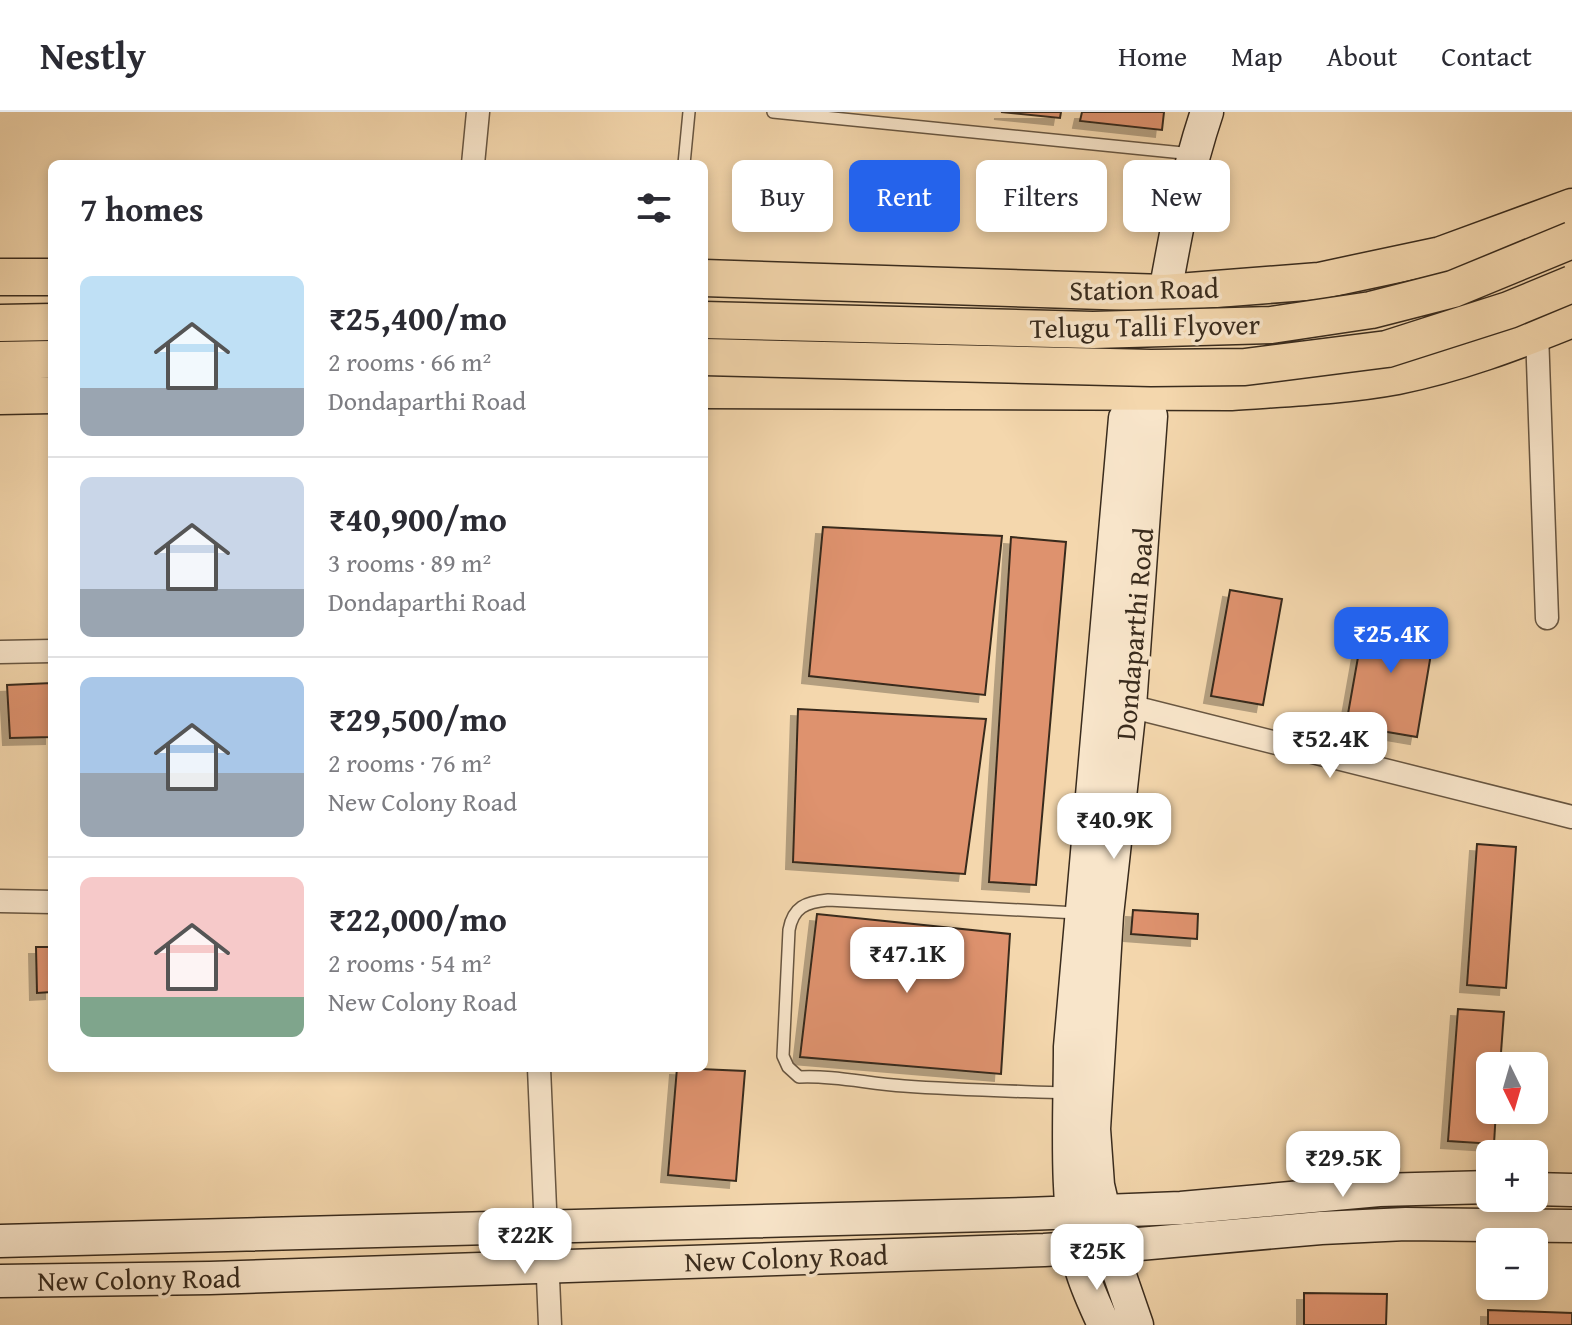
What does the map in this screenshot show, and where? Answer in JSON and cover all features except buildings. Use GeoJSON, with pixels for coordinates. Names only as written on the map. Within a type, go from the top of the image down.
{"type":"FeatureCollection","features":[{"type":"Feature","properties":{"kind":"main road"},"geometry":{"type":"LineString","coordinates":[[1165,293],[1178,216],[1207,112]]}},
{"type":"Feature","properties":{"kind":"main road","name":"Station Road"},"geometry":{"type":"LineString","coordinates":[[708,278],[1165,293],[1319,281],[1441,255],[1572,207]]}},
{"type":"Feature","properties":{"kind":"main road","name":"Telugu Talli Flyover"},"geometry":{"type":"LineString","coordinates":[[708,320],[1093,330],[1271,325],[1371,310],[1453,289],[1572,240]]}},
{"type":"Feature","properties":{"kind":"main road"},"geometry":{"type":"LineString","coordinates":[[0,277],[48,277]]}},
{"type":"Feature","properties":{"kind":"main road","name":"Telugu Talli Flyover"},"geometry":{"type":"LineString","coordinates":[[708,357],[1151,368],[1245,367],[1387,349],[1509,310],[1572,284]]}},
{"type":"Feature","properties":{"kind":"main road"},"geometry":{"type":"LineString","coordinates":[[708,390],[1231,392],[1395,377],[1455,363],[1572,319]]}},
{"type":"Feature","properties":{"kind":"main road"},"geometry":{"type":"LineString","coordinates":[[0,323],[48,322]]}},
{"type":"Feature","properties":{"kind":"main road"},"geometry":{"type":"LineString","coordinates":[[0,360],[48,359]]}},
{"type":"Feature","properties":{"kind":"main road","name":"Dondaparthi Road"},"geometry":{"type":"LineString","coordinates":[[1137,1325],[1117,1267],[1098,1185],[1082,1093],[1094,914],[1115,702],[1151,416],[1143,393]]}},
{"type":"Feature","properties":{"kind":"main road"},"geometry":{"type":"LineString","coordinates":[[0,396],[48,395]]}},
{"type":"Feature","properties":{"kind":"main road"},"geometry":{"type":"LineString","coordinates":[[1082,1093],[1073,1212],[1082,1271],[1104,1325]]}},
{"type":"Feature","properties":{"kind":"main road","name":"New Colony Road"},"geometry":{"type":"LineString","coordinates":[[0,1241],[1106,1211],[1181,1208],[1365,1190],[1476,1187]]}},
{"type":"Feature","properties":{"kind":"main road"},"geometry":{"type":"LineString","coordinates":[[1548,1189],[1572,1190]]}},
{"type":"Feature","properties":{"kind":"main road","name":"New Colony Road"},"geometry":{"type":"LineString","coordinates":[[0,1281],[547,1268],[1077,1247],[1406,1224],[1572,1226]]}},
{"type":"Feature","properties":{"kind":"street"},"geometry":{"type":"LineString","coordinates":[[473,160],[478,112]]}},
{"type":"Feature","properties":{"kind":"street"},"geometry":{"type":"LineString","coordinates":[[1537,333],[1547,618]]}},
{"type":"Feature","properties":{"kind":"street"},"geometry":{"type":"LineString","coordinates":[[0,652],[48,651]]}},
{"type":"Feature","properties":{"kind":"street"},"geometry":{"type":"LineString","coordinates":[[1115,702],[1572,817]]}},
{"type":"Feature","properties":{"kind":"street"},"geometry":{"type":"LineString","coordinates":[[0,901],[48,902]]}},
{"type":"Feature","properties":{"kind":"street"},"geometry":{"type":"LineString","coordinates":[[539,1072],[550,1325]]}},
{"type":"Feature","properties":{"kind":"lane"},"geometry":{"type":"LineString","coordinates":[[684,160],[689,112]]}},
{"type":"Feature","properties":{"kind":"lane"},"geometry":{"type":"LineString","coordinates":[[773,112],[1193,154]]}},
{"type":"Feature","properties":{"kind":"lane"},"geometry":{"type":"LineString","coordinates":[[1082,1093],[906,1086],[849,1081],[823,1075],[799,1077],[788,1067],[783,1056],[789,930],[792,916],[804,905],[828,900],[1094,914]]}}]}
